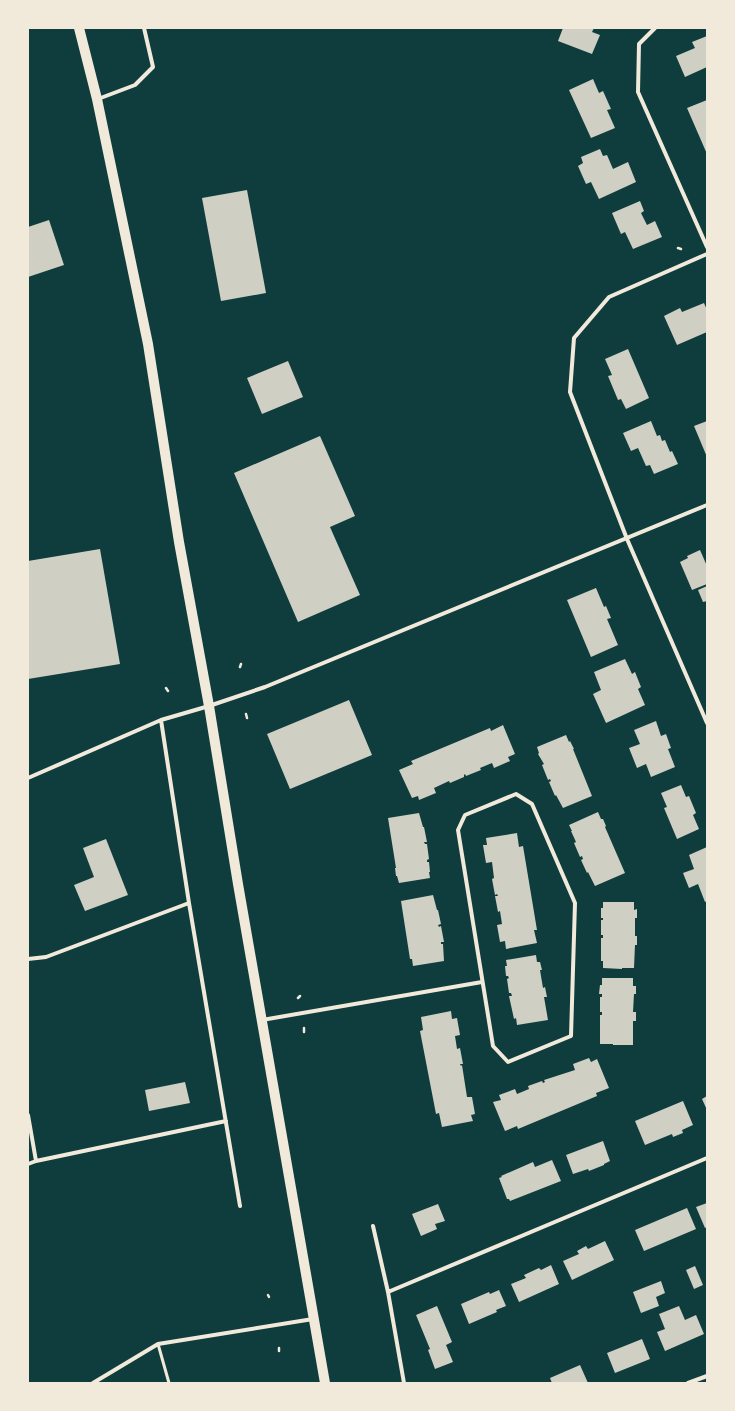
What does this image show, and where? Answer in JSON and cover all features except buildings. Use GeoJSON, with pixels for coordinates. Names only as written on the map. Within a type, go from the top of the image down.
{"type":"FeatureCollection","features":[{"type":"Feature","properties":{"kind":"main road"},"geometry":{"type":"LineString","coordinates":[[79,28],[97,99],[148,344],[179,542],[209,706],[325,1383]]}},
{"type":"Feature","properties":{"kind":"street"},"geometry":{"type":"LineString","coordinates":[[97,99],[135,85],[153,67],[144,28]]}},
{"type":"Feature","properties":{"kind":"street"},"geometry":{"type":"LineString","coordinates":[[655,28],[639,44],[638,92],[707,247]]}},
{"type":"Feature","properties":{"kind":"street"},"geometry":{"type":"LineString","coordinates":[[707,254],[609,297],[574,338],[570,392],[627,539],[707,723]]}},
{"type":"Feature","properties":{"kind":"street"},"geometry":{"type":"LineString","coordinates":[[28,778],[161,720],[209,706],[264,687],[707,505]]}},
{"type":"Feature","properties":{"kind":"street"},"geometry":{"type":"LineString","coordinates":[[161,720],[189,903],[240,1206]]}},
{"type":"Feature","properties":{"kind":"street"},"geometry":{"type":"LineString","coordinates":[[516,794],[532,804],[575,903],[571,1036],[508,1062],[493,1046],[482,982],[458,830],[465,814],[516,794]]}},
{"type":"Feature","properties":{"kind":"street"},"geometry":{"type":"LineString","coordinates":[[28,959],[46,957],[189,903]]}},
{"type":"Feature","properties":{"kind":"street"},"geometry":{"type":"LineString","coordinates":[[262,1020],[482,982]]}},
{"type":"Feature","properties":{"kind":"street"},"geometry":{"type":"LineString","coordinates":[[28,1115],[36,1161]]}},
{"type":"Feature","properties":{"kind":"street"},"geometry":{"type":"LineString","coordinates":[[28,1164],[36,1161],[226,1121]]}},
{"type":"Feature","properties":{"kind":"street"},"geometry":{"type":"LineString","coordinates":[[388,1292],[707,1158]]}},
{"type":"Feature","properties":{"kind":"street"},"geometry":{"type":"LineString","coordinates":[[373,1226],[388,1292],[404,1383]]}},
{"type":"Feature","properties":{"kind":"street"},"geometry":{"type":"LineString","coordinates":[[93,1383],[158,1344],[313,1319]]}},
{"type":"Feature","properties":{"kind":"street"},"geometry":{"type":"LineString","coordinates":[[688,1383],[707,1376]]}},
{"type":"Feature","properties":{"kind":"lane"},"geometry":{"type":"LineString","coordinates":[[158,1344],[170,1383]]}}]}
